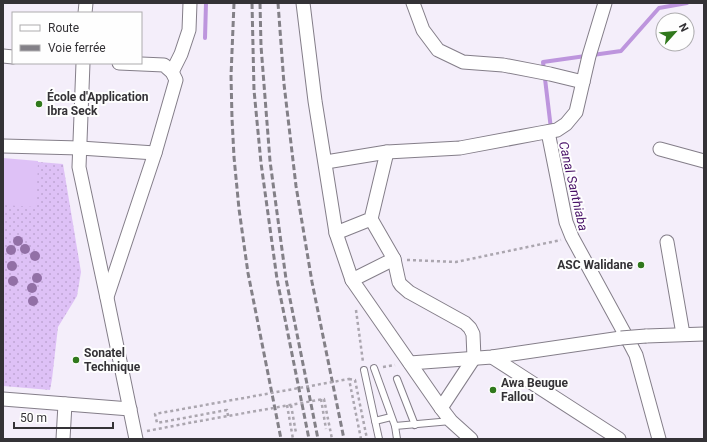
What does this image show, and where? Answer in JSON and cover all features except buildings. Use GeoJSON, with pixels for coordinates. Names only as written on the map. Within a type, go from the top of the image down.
{"type":"FeatureCollection","features":[{"type":"Feature","properties":{"kind":"street"},"geometry":{"type":"LineString","coordinates":[[172,72],[181,54],[189,30],[190,3]]}},
{"type":"Feature","properties":{"kind":"street"},"geometry":{"type":"LineString","coordinates":[[303,3],[315,100],[336,233],[352,280],[441,408],[451,421],[471,439]]}},
{"type":"Feature","properties":{"kind":"street"},"geometry":{"type":"LineString","coordinates":[[413,3],[415,12],[423,30],[438,50],[463,62],[503,65],[583,82]]}},
{"type":"Feature","properties":{"kind":"street"},"geometry":{"type":"LineString","coordinates":[[326,162],[387,152],[460,148],[557,130],[566,124],[576,112],[589,56],[605,3]]}},
{"type":"Feature","properties":{"kind":"street"},"geometry":{"type":"LineString","coordinates":[[83,64],[79,167],[135,436]]}},
{"type":"Feature","properties":{"kind":"street"},"geometry":{"type":"LineString","coordinates":[[107,298],[155,153],[176,80],[172,72],[164,65],[142,64]]}},
{"type":"Feature","properties":{"kind":"street"},"geometry":{"type":"LineString","coordinates":[[548,132],[566,222],[572,237],[636,355],[659,439]]}},
{"type":"Feature","properties":{"kind":"street"},"geometry":{"type":"LineString","coordinates":[[3,146],[80,148],[155,153]]}},
{"type":"Feature","properties":{"kind":"street"},"geometry":{"type":"LineString","coordinates":[[660,149],[704,161]]}},
{"type":"Feature","properties":{"kind":"street"},"geometry":{"type":"LineString","coordinates":[[387,152],[371,219],[394,259],[399,282],[409,292],[465,323],[473,334],[474,358],[441,408]]}},
{"type":"Feature","properties":{"kind":"street"},"geometry":{"type":"LineString","coordinates":[[336,233],[371,219]]}},
{"type":"Feature","properties":{"kind":"street"},"geometry":{"type":"LineString","coordinates":[[667,242],[683,334]]}},
{"type":"Feature","properties":{"kind":"street"},"geometry":{"type":"LineString","coordinates":[[352,280],[394,259]]}},
{"type":"Feature","properties":{"kind":"street"},"geometry":{"type":"LineString","coordinates":[[410,363],[492,357],[621,338],[704,334]]}},
{"type":"Feature","properties":{"kind":"street"},"geometry":{"type":"LineString","coordinates":[[492,357],[619,439]]}},
{"type":"Feature","properties":{"kind":"street"},"geometry":{"type":"LineString","coordinates":[[3,399],[130,409]]}},
{"type":"Feature","properties":{"kind":"street"},"geometry":{"type":"LineString","coordinates":[[63,439],[64,404]]}},
{"type":"Feature","properties":{"kind":"lane"},"geometry":{"type":"LineString","coordinates":[[374,368],[395,426],[396,439]]}},
{"type":"Feature","properties":{"kind":"lane"},"geometry":{"type":"LineString","coordinates":[[364,370],[379,439]]}},
{"type":"Feature","properties":{"kind":"lane"},"geometry":{"type":"LineString","coordinates":[[397,379],[415,425]]}},
{"type":"Feature","properties":{"kind":"lane"},"geometry":{"type":"LineString","coordinates":[[368,389],[381,386]]}},
{"type":"Feature","properties":{"kind":"lane"},"geometry":{"type":"LineString","coordinates":[[375,420],[391,417]]}},
{"type":"Feature","properties":{"kind":"lane"},"geometry":{"type":"LineString","coordinates":[[395,426],[451,421]]}},
{"type":"Feature","properties":{"kind":"path"},"geometry":{"type":"LineString","coordinates":[[394,259],[456,262],[572,237]]}},
{"type":"Feature","properties":{"kind":"path"},"geometry":{"type":"LineString","coordinates":[[356,310],[364,370]]}},
{"type":"Feature","properties":{"kind":"path"},"geometry":{"type":"LineString","coordinates":[[349,379],[361,439]]}},
{"type":"Feature","properties":{"kind":"path"},"geometry":{"type":"LineString","coordinates":[[228,416],[227,410],[157,423],[155,414],[349,379],[355,380],[368,439]]}},
{"type":"Feature","properties":{"kind":"path"},"geometry":{"type":"LineString","coordinates":[[135,436],[194,422],[324,398],[332,439]]}},
{"type":"Feature","properties":{"kind":"path"},"geometry":{"type":"LineString","coordinates":[[320,399],[326,429]]}},
{"type":"Feature","properties":{"kind":"path"},"geometry":{"type":"LineString","coordinates":[[291,405],[296,433]]}},
{"type":"Feature","properties":{"kind":"path"},"geometry":{"type":"LineString","coordinates":[[287,406],[293,439]]}},
{"type":"Feature","properties":{"kind":"shaded area"},"geometry":{"type":"Polygon","coordinates":[[[3,158],[38,161],[36,207],[3,205],[3,158]]]}},
{"type":"Feature","properties":{"kind":"shaded area"},"geometry":{"type":"Polygon","coordinates":[[[3,159],[63,164],[81,272],[77,296],[58,327],[50,390],[3,386],[3,159]]]}},
{"type":"Feature","properties":{"kind":"waterway"},"geometry":{"type":"LineString","coordinates":[[205,38],[206,3]]}},
{"type":"Feature","properties":{"kind":"waterway"},"geometry":{"type":"LineString","coordinates":[[551,129],[543,62],[621,51],[659,8],[687,3]]}},
{"type":"Feature","properties":{"kind":"railway"},"geometry":{"type":"LineString","coordinates":[[234,3],[231,76],[232,118],[239,209],[248,273],[281,439]]}},
{"type":"Feature","properties":{"kind":"railway"},"geometry":{"type":"LineString","coordinates":[[252,3],[254,90],[261,163],[277,279],[309,439]]}},
{"type":"Feature","properties":{"kind":"railway"},"geometry":{"type":"LineString","coordinates":[[260,3],[261,46],[270,161],[286,279],[318,439]]}},
{"type":"Feature","properties":{"kind":"railway"},"geometry":{"type":"LineString","coordinates":[[278,3],[284,84],[296,186],[312,282],[344,439]]}},
{"type":"Feature","properties":{"kind":"place","name":"École d'Application Ibra Seck"},"geometry":{"type":"Point","coordinates":[39,104]}},
{"type":"Feature","properties":{"kind":"place","name":"ASC Walidane"},"geometry":{"type":"Point","coordinates":[641,265]}},
{"type":"Feature","properties":{"kind":"place","name":"Sonatel Technique"},"geometry":{"type":"Point","coordinates":[76,360]}},
{"type":"Feature","properties":{"kind":"place","name":"Awa Beugue Fallou"},"geometry":{"type":"Point","coordinates":[493,390]}},
{"type":"Feature","properties":{"kind":"water label","name":"Canal Santhiaba"},"geometry":{"type":"Point","coordinates":[574,186]}}]}
